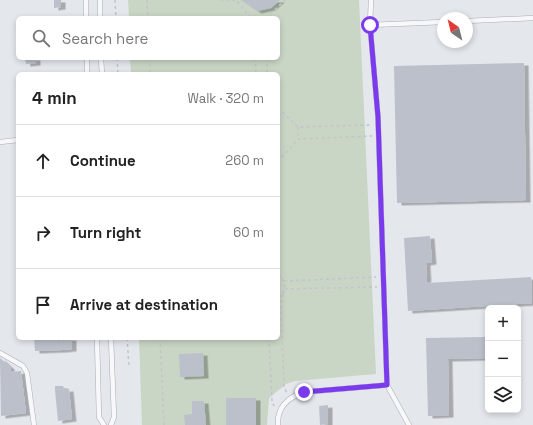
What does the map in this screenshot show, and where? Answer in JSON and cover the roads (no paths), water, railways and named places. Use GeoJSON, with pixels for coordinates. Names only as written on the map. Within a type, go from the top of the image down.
{"type":"FeatureCollection","features":[{"type":"Feature","properties":{"kind":"lane"},"geometry":{"type":"LineString","coordinates":[[86,0],[86,16]]}},
{"type":"Feature","properties":{"kind":"lane"},"geometry":{"type":"LineString","coordinates":[[100,0],[100,16]]}},
{"type":"Feature","properties":{"kind":"lane"},"geometry":{"type":"LineString","coordinates":[[371,0],[370,25],[379,136],[387,385],[408,425]]}},
{"type":"Feature","properties":{"kind":"lane"},"geometry":{"type":"LineString","coordinates":[[473,21],[533,18]]}},
{"type":"Feature","properties":{"kind":"lane"},"geometry":{"type":"LineString","coordinates":[[370,25],[437,22]]}},
{"type":"Feature","properties":{"kind":"lane"},"geometry":{"type":"LineString","coordinates":[[87,60],[87,72]]}},
{"type":"Feature","properties":{"kind":"lane"},"geometry":{"type":"LineString","coordinates":[[101,60],[102,72]]}},
{"type":"Feature","properties":{"kind":"lane"},"geometry":{"type":"LineString","coordinates":[[0,142],[16,140]]}},
{"type":"Feature","properties":{"kind":"lane"},"geometry":{"type":"LineString","coordinates":[[97,340],[99,417],[104,425]]}},
{"type":"Feature","properties":{"kind":"lane"},"geometry":{"type":"LineString","coordinates":[[111,340],[114,417],[111,425]]}},
{"type":"Feature","properties":{"kind":"lane"},"geometry":{"type":"LineString","coordinates":[[0,353],[23,366],[27,373],[34,425]]}},
{"type":"Feature","properties":{"kind":"lane"},"geometry":{"type":"LineString","coordinates":[[278,425],[281,407],[297,394],[304,392],[387,385]]}}]}
